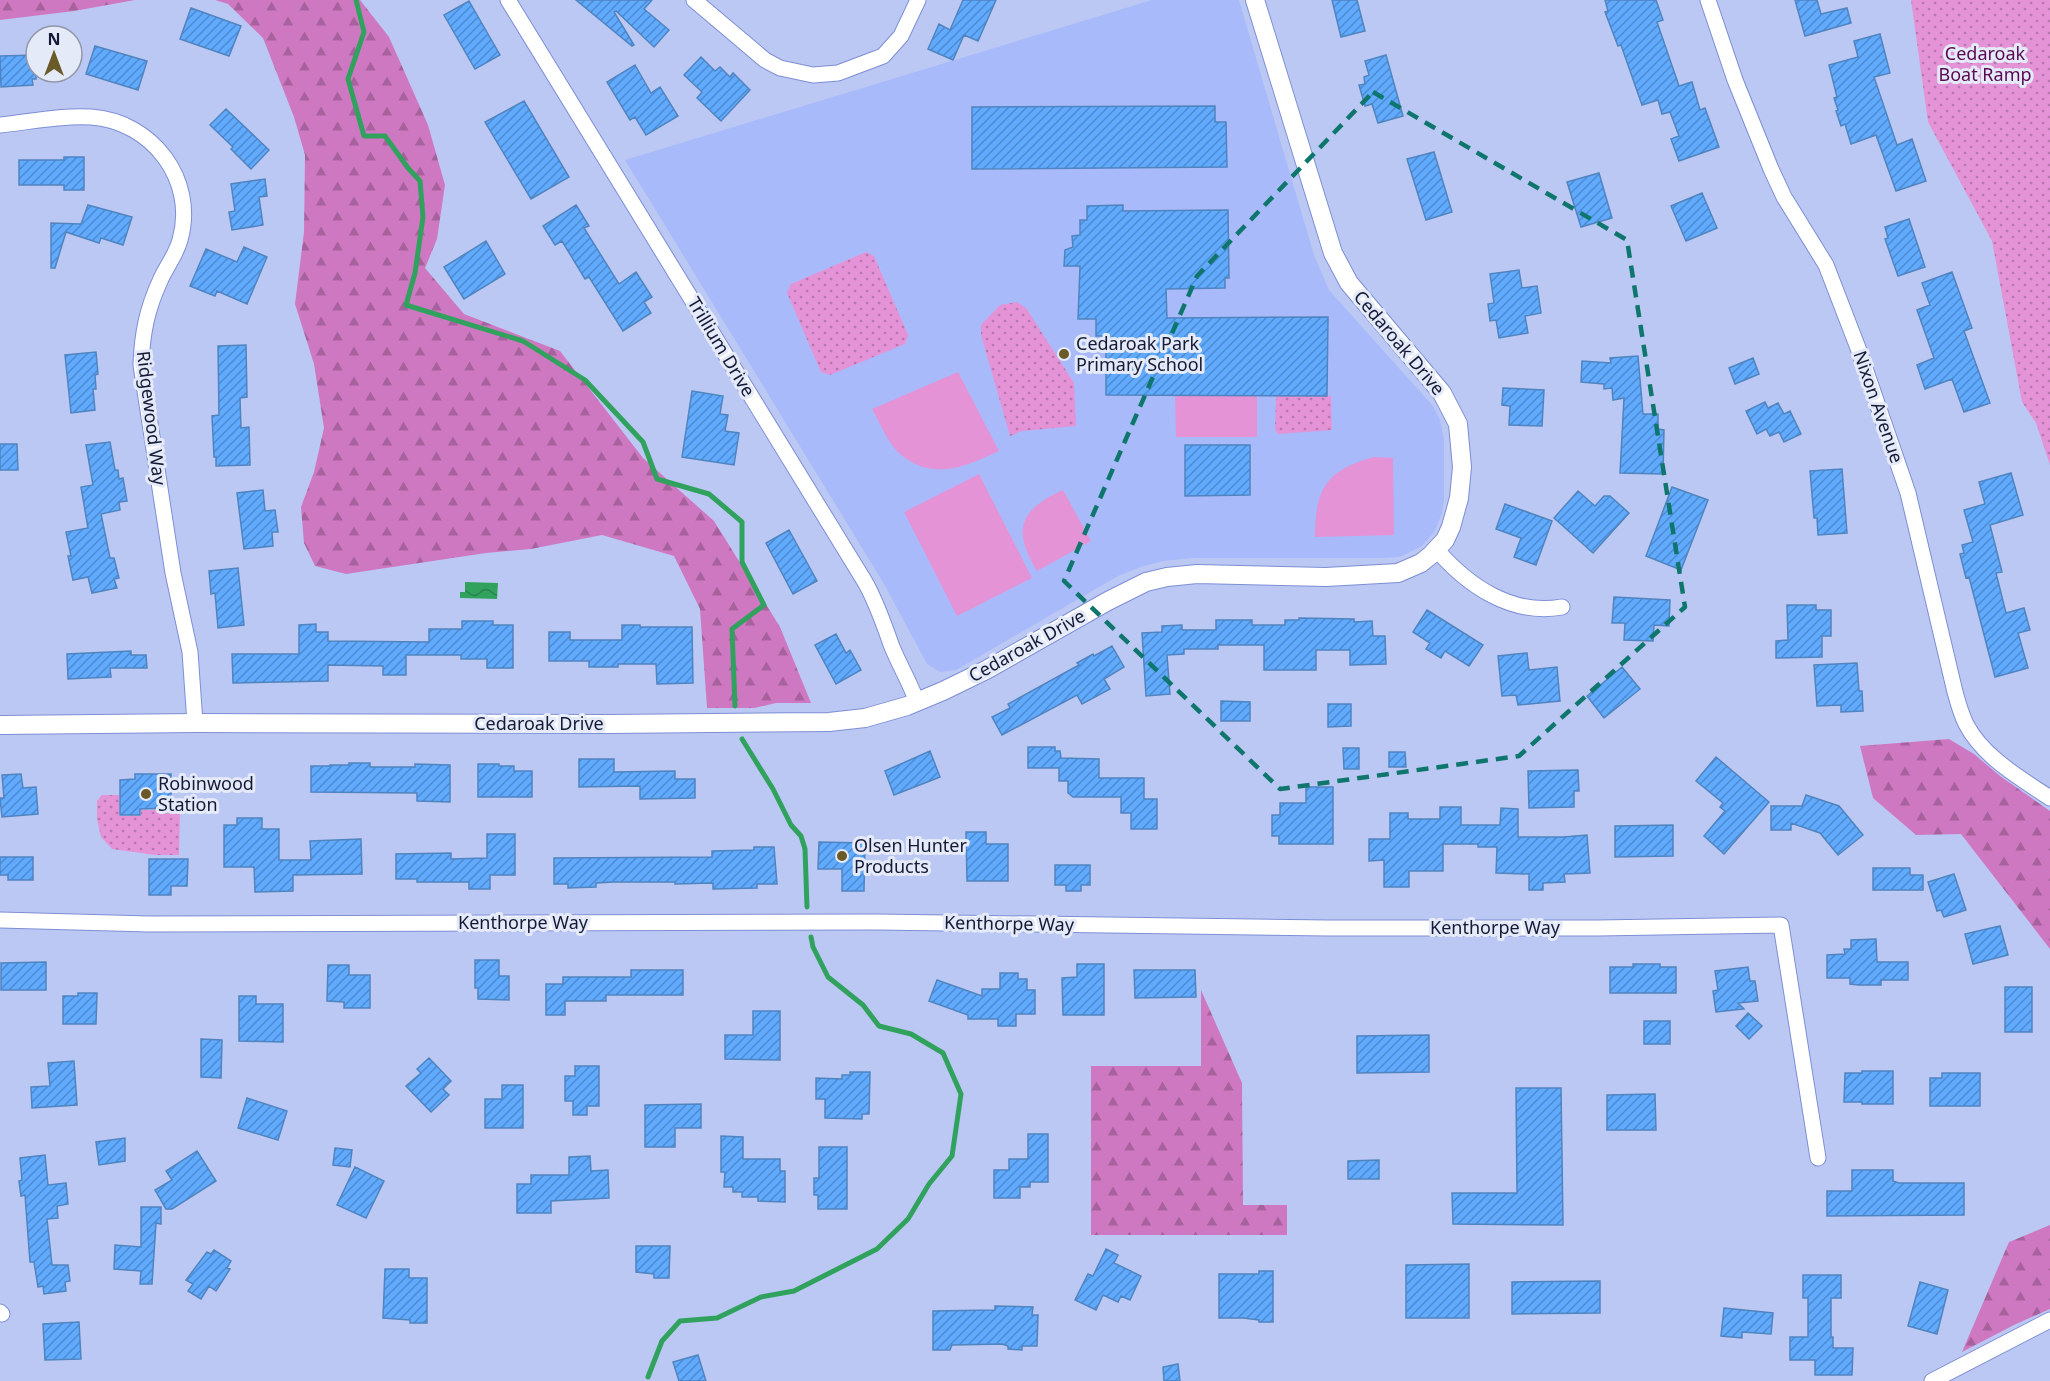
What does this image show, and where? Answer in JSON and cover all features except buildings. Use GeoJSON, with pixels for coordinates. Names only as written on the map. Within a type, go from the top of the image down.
{"type":"FeatureCollection","features":[{"type":"Feature","properties":{"kind":"street","name":"Trillium Drive"},"geometry":{"type":"LineString","coordinates":[[508,0],[870,591],[917,702]]}},
{"type":"Feature","properties":{"kind":"street"},"geometry":{"type":"LineString","coordinates":[[694,0],[765,60],[780,68],[813,75],[838,73],[882,56],[901,36],[918,0]]}},
{"type":"Feature","properties":{"kind":"street","name":"Cedaroak Drive"},"geometry":{"type":"LineString","coordinates":[[0,725],[818,723],[865,717],[917,702],[986,670],[1146,582],[1197,574],[1326,577],[1398,573],[1423,562],[1437,550],[1448,534],[1459,498],[1462,467],[1458,424],[1442,393],[1349,283],[1333,253],[1255,0]]}},
{"type":"Feature","properties":{"kind":"street","name":"Nixon Avenue"},"geometry":{"type":"LineString","coordinates":[[1708,0],[1735,80],[1774,176],[1826,265],[1858,348],[1908,493],[1955,692],[1966,723],[1975,738],[2006,768],[2050,798]]}},
{"type":"Feature","properties":{"kind":"street","name":"Ridgewood Way"},"geometry":{"type":"LineString","coordinates":[[0,125],[74,117],[114,121],[136,130],[155,145],[170,163],[182,193],[184,208],[181,239],[160,279],[151,303],[142,337],[141,365],[173,573],[190,652],[195,723]]}},
{"type":"Feature","properties":{"kind":"street"},"geometry":{"type":"LineString","coordinates":[[1437,550],[1468,582],[1487,594],[1505,602],[1527,607],[1549,610],[1562,607]]}},
{"type":"Feature","properties":{"kind":"street","name":"Kenthorpe Way"},"geometry":{"type":"LineString","coordinates":[[0,920],[149,924],[876,922],[1328,928],[1781,925],[1818,1158]]}},
{"type":"Feature","properties":{"kind":"street"},"geometry":{"type":"LineString","coordinates":[[1932,1381],[2050,1320]]}},
{"type":"Feature","properties":{"kind":"highlighted area"},"geometry":{"type":"Polygon","coordinates":[[[1373,92],[1627,240],[1685,607],[1519,756],[1280,789],[1064,581],[1197,276],[1373,92]]]}},
{"type":"Feature","properties":{"kind":"shaded area","name":"Cedaroak Park Primary School"},"geometry":{"type":"Polygon","coordinates":[[[1152,0],[1239,0],[1314,255],[1329,290],[1433,406],[1440,420],[1444,439],[1442,513],[1435,531],[1422,546],[1400,557],[1194,558],[1163,561],[1141,567],[1118,576],[956,670],[940,672],[927,664],[884,584],[625,160],[1152,0]]]}},
{"type":"Feature","properties":{"kind":"green space"},"geometry":{"type":"Polygon","coordinates":[[[0,0],[135,0],[74,11],[0,20],[0,0]]]}},
{"type":"Feature","properties":{"kind":"green space"},"geometry":{"type":"Polygon","coordinates":[[[215,0],[360,0],[389,37],[428,125],[445,185],[437,239],[425,268],[464,314],[560,351],[643,458],[714,521],[780,627],[811,703],[776,703],[754,708],[707,708],[700,609],[674,556],[602,535],[531,549],[486,553],[346,574],[315,566],[304,543],[301,507],[314,472],[324,428],[314,364],[295,304],[304,232],[305,155],[294,117],[263,38],[228,4],[215,0]]]}},
{"type":"Feature","properties":{"kind":"green space","name":"Cedaroak Boat Ramp"},"geometry":{"type":"Polygon","coordinates":[[[1911,0],[2050,0],[2050,465],[2036,423],[2022,402],[1992,241],[1928,122],[1911,0]]]}},
{"type":"Feature","properties":{"kind":"green space"},"geometry":{"type":"Polygon","coordinates":[[[866,252],[874,256],[908,335],[905,344],[830,375],[821,372],[787,293],[791,284],[866,252]]]}},
{"type":"Feature","properties":{"kind":"green space"},"geometry":{"type":"Polygon","coordinates":[[[1017,302],[1026,308],[1074,383],[1076,426],[1022,431],[1010,436],[981,335],[981,325],[1000,305],[1017,302]]]}},
{"type":"Feature","properties":{"kind":"green space"},"geometry":{"type":"Polygon","coordinates":[[[958,372],[999,451],[974,462],[949,469],[924,467],[911,462],[891,444],[872,409],[958,372]]]}},
{"type":"Feature","properties":{"kind":"green space"},"geometry":{"type":"Polygon","coordinates":[[[1175,396],[1257,396],[1257,437],[1176,437],[1175,396]]]}},
{"type":"Feature","properties":{"kind":"green space"},"geometry":{"type":"Polygon","coordinates":[[[1276,396],[1331,396],[1332,430],[1278,434],[1275,430],[1276,396]]]}},
{"type":"Feature","properties":{"kind":"green space"},"geometry":{"type":"Polygon","coordinates":[[[1374,457],[1393,458],[1394,535],[1315,537],[1317,506],[1326,484],[1345,468],[1374,457]]]}},
{"type":"Feature","properties":{"kind":"green space"},"geometry":{"type":"Polygon","coordinates":[[[979,474],[1032,578],[957,616],[904,512],[979,474]]]}},
{"type":"Feature","properties":{"kind":"green space"},"geometry":{"type":"Polygon","coordinates":[[[1063,490],[1091,541],[1037,571],[1024,544],[1024,523],[1037,505],[1063,490]]]}},
{"type":"Feature","properties":{"kind":"green space"},"geometry":{"type":"Polygon","coordinates":[[[1949,739],[1974,754],[2000,776],[2050,811],[2050,949],[1961,834],[1916,835],[1873,798],[1860,746],[1949,739]]]}},
{"type":"Feature","properties":{"kind":"green space"},"geometry":{"type":"Polygon","coordinates":[[[102,795],[119,795],[119,816],[141,816],[141,810],[180,810],[179,855],[155,855],[112,849],[101,837],[97,819],[97,801],[102,795]]]}},
{"type":"Feature","properties":{"kind":"green space"},"geometry":{"type":"Polygon","coordinates":[[[1201,990],[1242,1083],[1243,1205],[1287,1205],[1287,1235],[1091,1235],[1091,1066],[1201,1066],[1201,990]]]}},
{"type":"Feature","properties":{"kind":"green space"},"geometry":{"type":"Polygon","coordinates":[[[2050,1225],[2050,1309],[1962,1352],[2009,1242],[2050,1225]]]}},
{"type":"Feature","properties":{"kind":"water"},"geometry":{"type":"Polygon","coordinates":[[[465,582],[498,583],[497,599],[460,598],[460,592],[465,592],[465,582]]]}},
{"type":"Feature","properties":{"kind":"waterway"},"geometry":{"type":"LineString","coordinates":[[356,0],[364,32],[348,79],[364,136],[385,136],[420,181],[423,217],[415,273],[406,305],[523,341],[585,380],[643,442],[657,479],[709,494],[742,522],[742,562],[764,605],[732,629],[735,706]]}},
{"type":"Feature","properties":{"kind":"waterway"},"geometry":{"type":"LineString","coordinates":[[742,739],[773,789],[791,825],[801,836],[805,849],[807,907]]}},
{"type":"Feature","properties":{"kind":"waterway"},"geometry":{"type":"LineString","coordinates":[[648,1377],[662,1341],[680,1321],[717,1318],[761,1297],[794,1291],[877,1249],[908,1219],[929,1184],[952,1156],[961,1094],[943,1053],[911,1034],[879,1026],[863,1005],[828,977],[813,947],[811,937]]}},
{"type":"Feature","properties":{"kind":"place","name":"Cedaroak Park Primary School"},"geometry":{"type":"Point","coordinates":[1064,354]}},
{"type":"Feature","properties":{"kind":"place","name":"Robinwood Station"},"geometry":{"type":"Point","coordinates":[146,794]}},
{"type":"Feature","properties":{"kind":"place","name":"Olsen Hunter Products"},"geometry":{"type":"Point","coordinates":[842,856]}}]}
